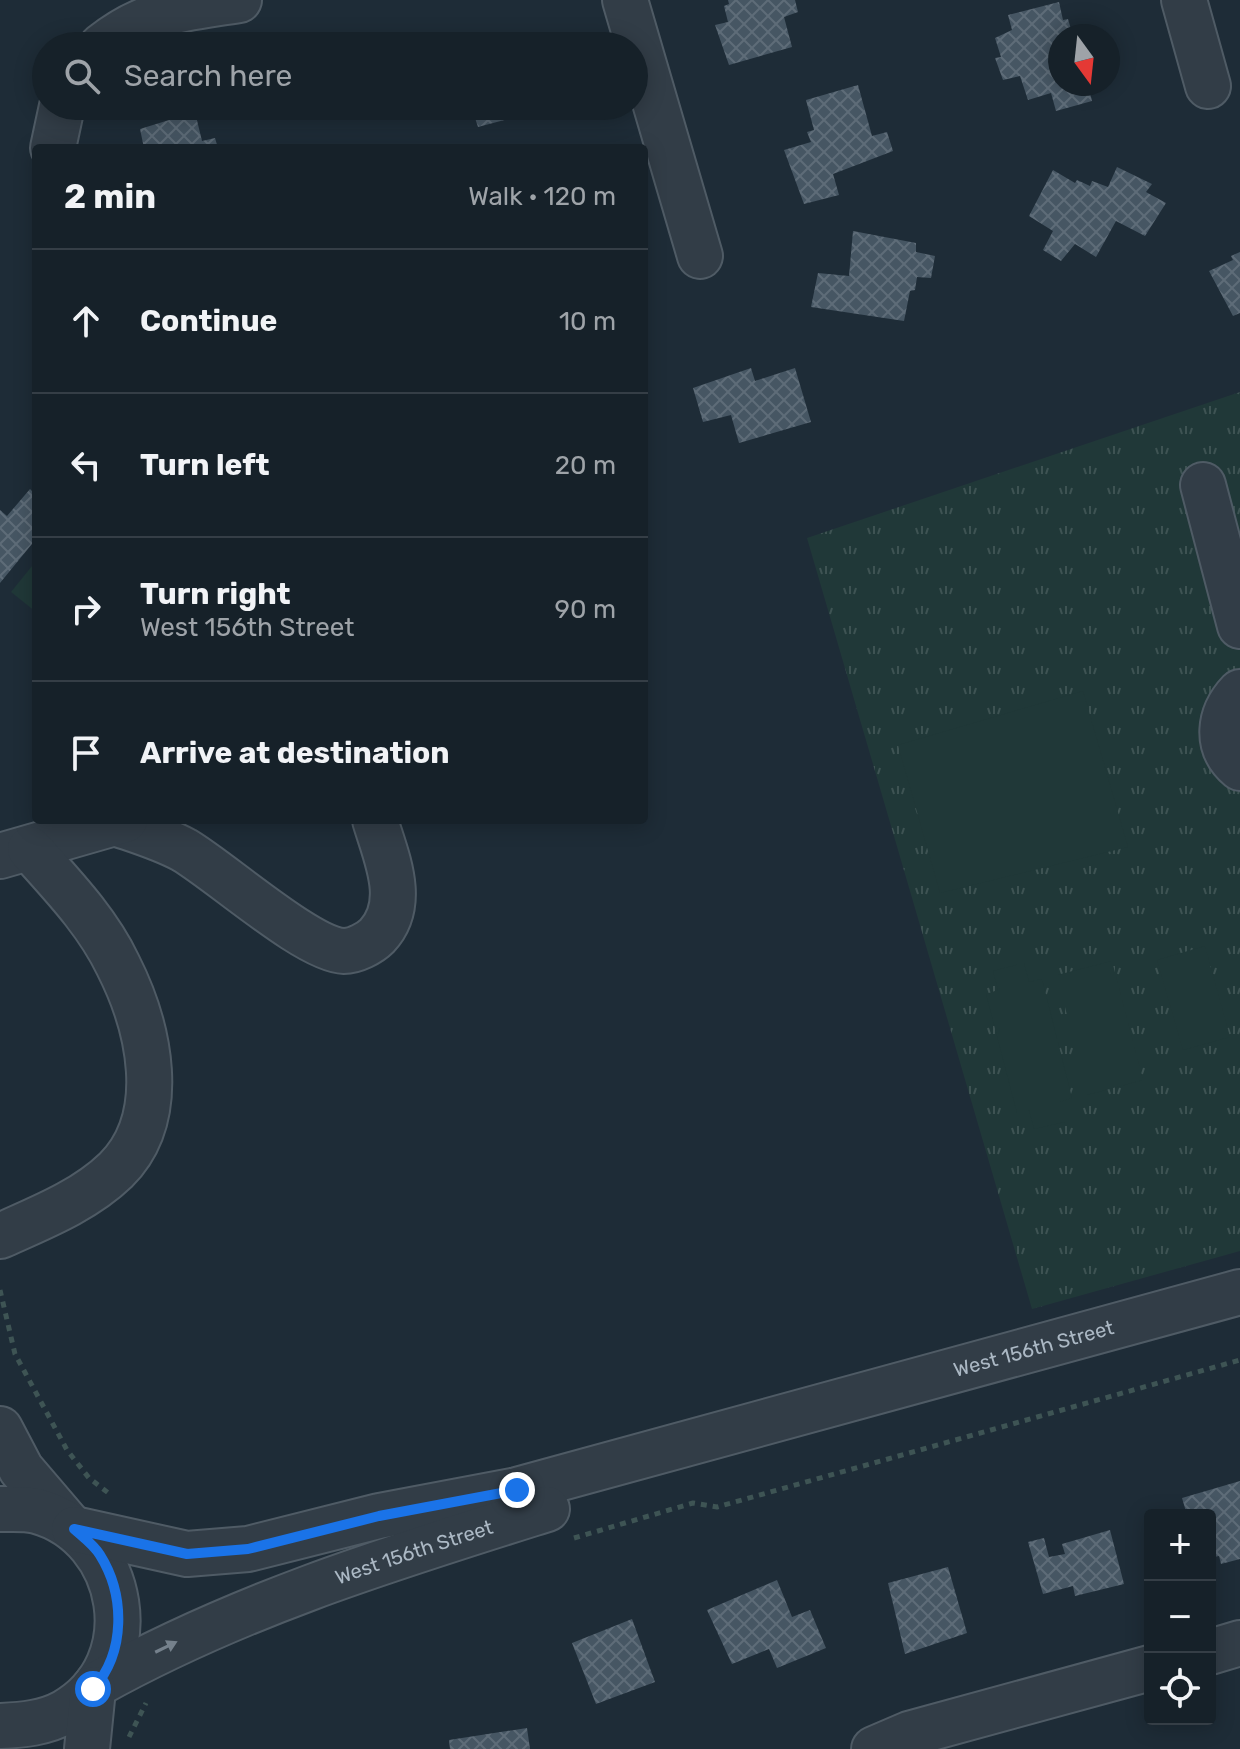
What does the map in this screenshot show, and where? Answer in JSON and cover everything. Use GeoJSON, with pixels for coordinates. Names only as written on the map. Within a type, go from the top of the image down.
{"type":"FeatureCollection","features":[{"type":"Feature","properties":{"kind":"street"},"geometry":{"type":"LineString","coordinates":[[122,32],[141,19],[159,12],[239,0]]}},
{"type":"Feature","properties":{"kind":"street"},"geometry":{"type":"LineString","coordinates":[[625,0],[634,32]]}},
{"type":"Feature","properties":{"kind":"street"},"geometry":{"type":"LineString","coordinates":[[1184,0],[1208,86]]}},
{"type":"Feature","properties":{"kind":"street"},"geometry":{"type":"LineString","coordinates":[[648,79],[700,256]]}},
{"type":"Feature","properties":{"kind":"street"},"geometry":{"type":"LineString","coordinates":[[54,144],[59,120]]}},
{"type":"Feature","properties":{"kind":"street"},"geometry":{"type":"LineString","coordinates":[[1203,485],[1240,626]]}},
{"type":"Feature","properties":{"kind":"street"},"geometry":{"type":"LineString","coordinates":[[1240,692],[1229,704],[1222,735],[1226,751],[1240,768]]}},
{"type":"Feature","properties":{"kind":"street"},"geometry":{"type":"LineString","coordinates":[[15,852],[113,824]]}},
{"type":"Feature","properties":{"kind":"street"},"geometry":{"type":"LineString","coordinates":[[124,824],[185,851],[311,938],[344,951],[375,937],[388,921],[394,891],[376,824]]}},
{"type":"Feature","properties":{"kind":"street"},"geometry":{"type":"LineString","coordinates":[[0,1236],[81,1197],[116,1169],[135,1145],[152,1087],[137,1013],[118,964],[87,915],[15,852]]}},
{"type":"Feature","properties":{"kind":"street","name":"West 156th Street"},"geometry":{"type":"LineString","coordinates":[[72,1527],[187,1554],[248,1549],[379,1516],[517,1490],[828,1408],[1240,1292]]}},
{"type":"Feature","properties":{"kind":"street","name":"West 156th Street"},"geometry":{"type":"LineString","coordinates":[[0,1726],[33,1724],[66,1711],[95,1686],[202,1629],[338,1575],[579,1499],[828,1408]]}},
{"type":"Feature","properties":{"kind":"street"},"geometry":{"type":"LineString","coordinates":[[0,1429],[21,1469],[99,1553],[116,1596],[120,1619],[113,1653],[95,1686],[87,1749]]}},
{"type":"Feature","properties":{"kind":"street"},"geometry":{"type":"LineString","coordinates":[[0,1509],[36,1511],[72,1527]]}},
{"type":"Feature","properties":{"kind":"street"},"geometry":{"type":"LineString","coordinates":[[1216,1650],[1240,1643]]}},
{"type":"Feature","properties":{"kind":"street"},"geometry":{"type":"LineString","coordinates":[[874,1749],[909,1734],[1144,1670]]}},
{"type":"Feature","properties":{"kind":"path"},"geometry":{"type":"LineString","coordinates":[[0,1290],[15,1354],[67,1450],[89,1478],[122,1499]]}},
{"type":"Feature","properties":{"kind":"path"},"geometry":{"type":"LineString","coordinates":[[558,1543],[693,1503],[717,1507],[1240,1360]]}},
{"type":"Feature","properties":{"kind":"path"},"geometry":{"type":"LineString","coordinates":[[125,1749],[150,1695]]}},
{"type":"Feature","properties":{"kind":"green space"},"geometry":{"type":"Polygon","coordinates":[[[1240,392],[1240,1251],[1032,1309],[807,538],[1240,392]]]}},
{"type":"Feature","properties":{"kind":"green space"},"geometry":{"type":"Polygon","coordinates":[[[32,566],[32,609],[11,592],[32,566]]]}},
{"type":"Feature","properties":{"kind":"green space"},"geometry":{"type":"Polygon","coordinates":[[[1083,691],[1128,847],[940,893],[898,745],[1083,691]]]}},
{"type":"Feature","properties":{"kind":"green space"},"geometry":{"type":"Polygon","coordinates":[[[1205,946],[1230,1037],[1183,1050],[1157,960],[1205,946]]]}},
{"type":"Feature","properties":{"kind":"green space"},"geometry":{"type":"Polygon","coordinates":[[[1112,961],[1143,1080],[1087,1095],[1057,975],[1112,961]]]}},
{"type":"Feature","properties":{"kind":"green space"},"geometry":{"type":"Polygon","coordinates":[[[1024,963],[1029,982],[1042,979],[1072,1098],[1060,1102],[1065,1122],[1034,1129],[1029,1110],[1017,1113],[986,994],[998,990],[993,971],[1024,963]]]}},
{"type":"Feature","properties":{"kind":"building"},"geometry":{"type":"Polygon","coordinates":[[[728,0],[795,0],[798,12],[784,17],[792,47],[729,65],[715,25],[728,22],[724,6],[729,4],[728,0]]]}},
{"type":"Feature","properties":{"kind":"building"},"geometry":{"type":"Polygon","coordinates":[[[1059,2],[1063,20],[1068,19],[1069,24],[1048,24],[1048,94],[1028,100],[1020,76],[1003,80],[995,58],[1001,57],[995,38],[1012,30],[1008,15],[1059,2]]]}},
{"type":"Feature","properties":{"kind":"building"},"geometry":{"type":"Polygon","coordinates":[[[858,85],[872,136],[887,132],[893,151],[833,174],[839,195],[804,204],[784,150],[811,142],[807,132],[814,130],[806,100],[858,85]]]}},
{"type":"Feature","properties":{"kind":"building"},"geometry":{"type":"Polygon","coordinates":[[[1052,96],[1091,96],[1092,101],[1056,111],[1052,96]]]}},
{"type":"Feature","properties":{"kind":"building"},"geometry":{"type":"Polygon","coordinates":[[[169,120],[197,120],[202,141],[215,138],[217,144],[143,144],[140,129],[169,120]]]}},
{"type":"Feature","properties":{"kind":"building"},"geometry":{"type":"Polygon","coordinates":[[[476,120],[504,120],[478,127],[476,120]]]}},
{"type":"Feature","properties":{"kind":"building"},"geometry":{"type":"Polygon","coordinates":[[[1117,167],[1152,184],[1146,192],[1166,203],[1145,236],[1116,221],[1096,257],[1075,244],[1061,261],[1043,250],[1053,231],[1029,216],[1053,170],[1075,183],[1077,180],[1090,186],[1092,181],[1108,187],[1117,167]]]}},
{"type":"Feature","properties":{"kind":"building"},"geometry":{"type":"Polygon","coordinates":[[[853,231],[916,243],[916,252],[935,256],[931,278],[917,277],[915,290],[910,291],[904,321],[811,307],[818,273],[849,276],[853,231]]]}},
{"type":"Feature","properties":{"kind":"building"},"geometry":{"type":"Polygon","coordinates":[[[1240,252],[1240,313],[1233,316],[1209,271],[1233,260],[1231,256],[1240,252]]]}},
{"type":"Feature","properties":{"kind":"building"},"geometry":{"type":"Polygon","coordinates":[[[751,368],[755,381],[795,368],[811,422],[739,443],[731,415],[703,422],[693,388],[751,368]]]}},
{"type":"Feature","properties":{"kind":"building"},"geometry":{"type":"Polygon","coordinates":[[[30,489],[32,544],[0,583],[0,510],[7,516],[30,489]]]}},
{"type":"Feature","properties":{"kind":"building"},"geometry":{"type":"Polygon","coordinates":[[[1240,1481],[1240,1559],[1221,1564],[1219,1556],[1216,1557],[1216,1509],[1185,1509],[1182,1498],[1240,1481]]]}},
{"type":"Feature","properties":{"kind":"building"},"geometry":{"type":"Polygon","coordinates":[[[1110,1530],[1124,1584],[1075,1596],[1073,1586],[1043,1594],[1028,1542],[1044,1538],[1049,1557],[1065,1554],[1062,1544],[1110,1530]]]}},
{"type":"Feature","properties":{"kind":"building"},"geometry":{"type":"Polygon","coordinates":[[[948,1567],[967,1633],[905,1654],[888,1583],[948,1567]]]}},
{"type":"Feature","properties":{"kind":"building"},"geometry":{"type":"Polygon","coordinates":[[[777,1580],[792,1617],[810,1610],[826,1648],[777,1668],[769,1649],[732,1664],[707,1610],[777,1580]]]}},
{"type":"Feature","properties":{"kind":"building"},"geometry":{"type":"Polygon","coordinates":[[[632,1619],[655,1682],[596,1704],[572,1643],[632,1619]]]}},
{"type":"Feature","properties":{"kind":"building"},"geometry":{"type":"Polygon","coordinates":[[[527,1728],[530,1749],[450,1749],[449,1740],[527,1728]]]}},
{"type":"Feature","properties":{"kind":"route"},"geometry":{"type":"LineString","coordinates":[[93,1689],[113,1653],[120,1619],[115,1584],[99,1553],[74,1529],[187,1554],[248,1549],[379,1516],[517,1490]]}}]}
